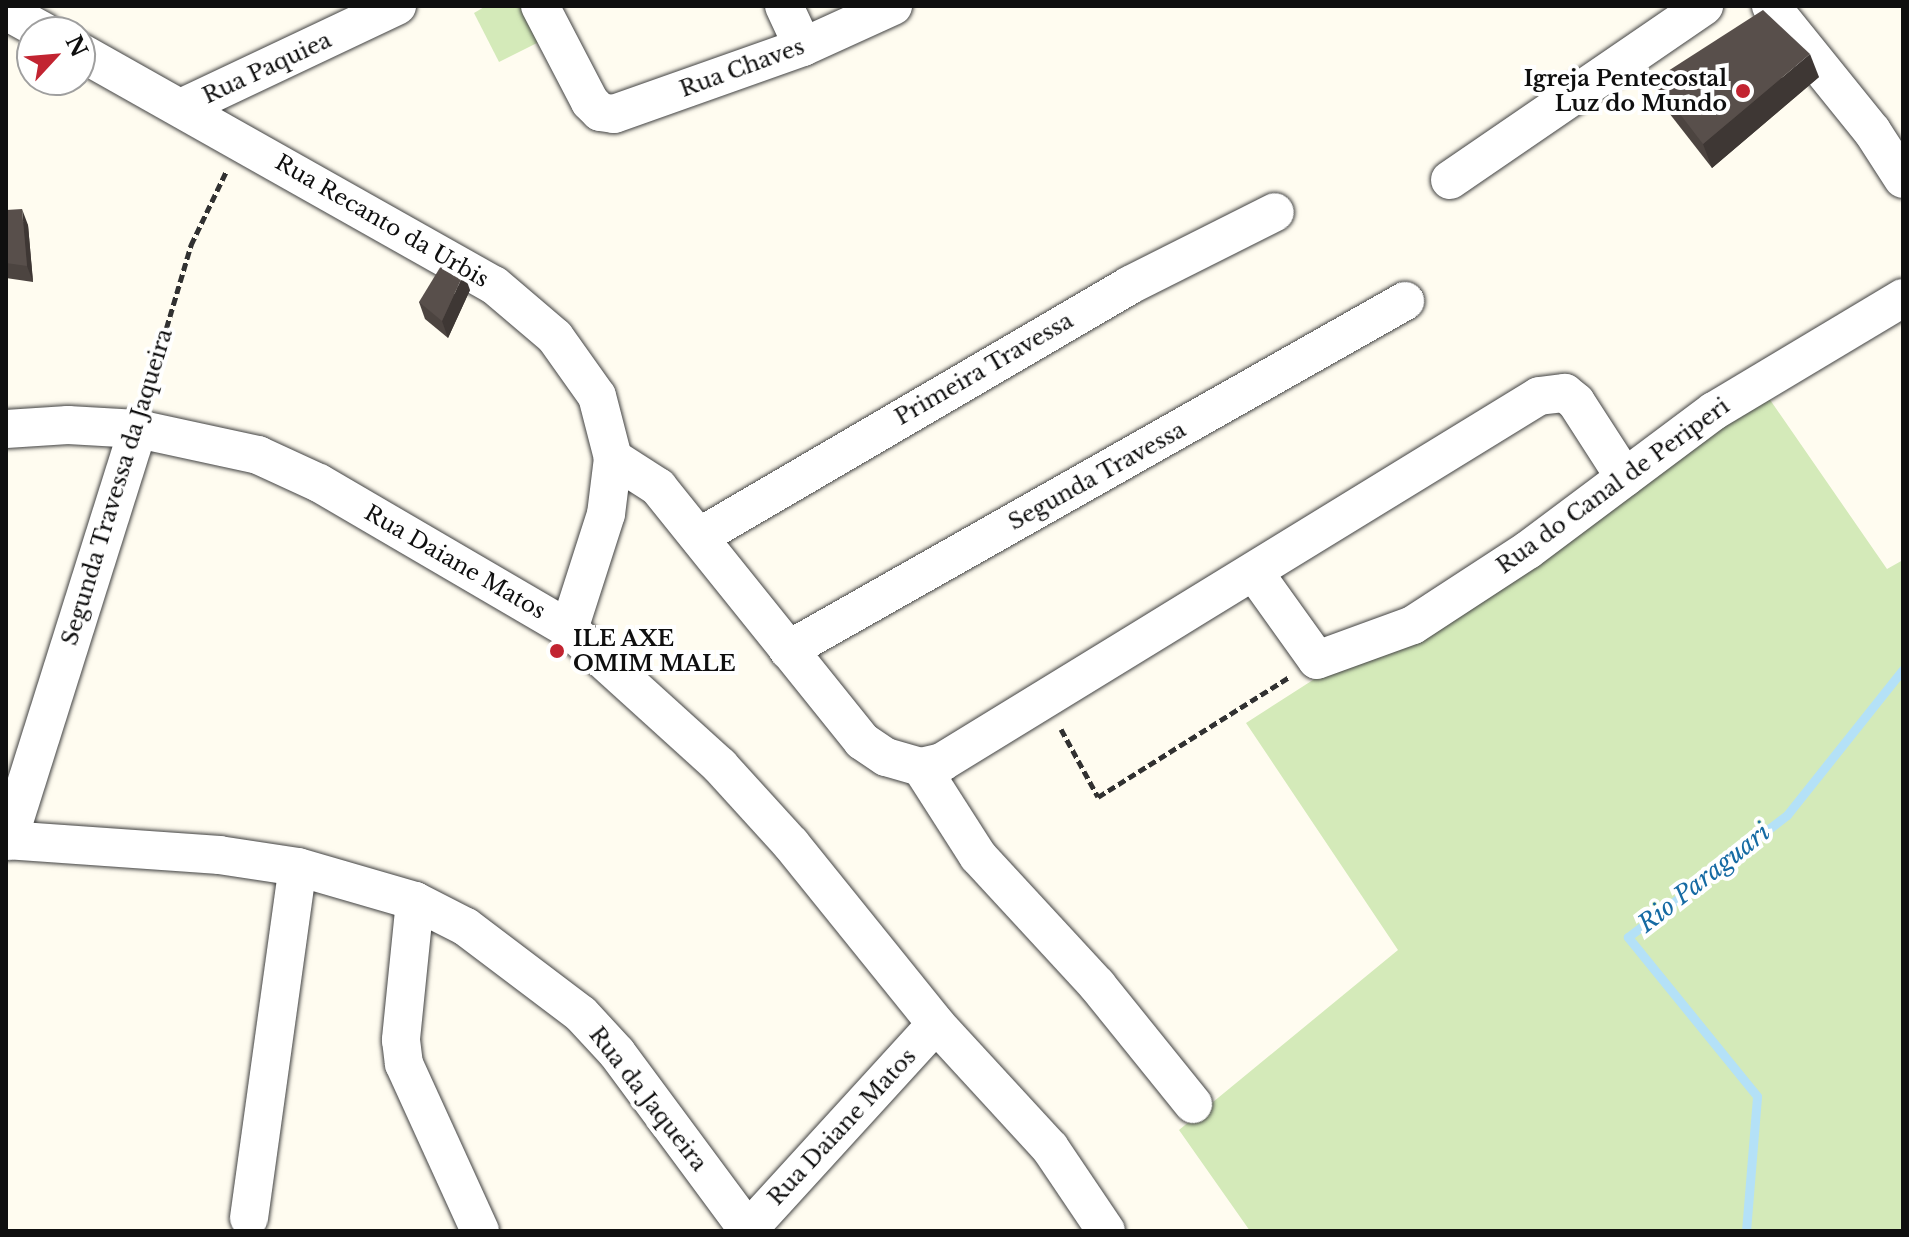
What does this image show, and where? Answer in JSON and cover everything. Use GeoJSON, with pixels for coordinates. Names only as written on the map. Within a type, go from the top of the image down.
{"type":"FeatureCollection","features":[{"type":"Feature","properties":{"kind":"street","name":"Rua Paquiea"},"geometry":{"type":"LineString","coordinates":[[181,108],[397,6]]}},
{"type":"Feature","properties":{"kind":"street","name":"Rua Chaves"},"geometry":{"type":"LineString","coordinates":[[540,6],[590,102],[600,112],[614,114],[803,47],[893,6]]}},
{"type":"Feature","properties":{"kind":"street"},"geometry":{"type":"LineString","coordinates":[[784,6],[803,47]]}},
{"type":"Feature","properties":{"kind":"street"},"geometry":{"type":"LineString","coordinates":[[1450,180],[1704,6]]}},
{"type":"Feature","properties":{"kind":"street"},"geometry":{"type":"LineString","coordinates":[[1771,6],[1872,131],[1903,179]]}},
{"type":"Feature","properties":{"kind":"street","name":"Rua Recanto da Urbis"},"geometry":{"type":"LineString","coordinates":[[96,61],[494,285],[540,321],[597,396],[613,458],[606,514],[569,629]]}},
{"type":"Feature","properties":{"kind":"street","name":"Primeira Travessa"},"geometry":{"type":"LineString","coordinates":[[699,537],[1130,285],[1275,212]]}},
{"type":"Feature","properties":{"kind":"street","name":"Rua do Canal de Periperi"},"geometry":{"type":"LineString","coordinates":[[1317,660],[1413,625],[1442,609],[1714,411],[1903,298]]}},
{"type":"Feature","properties":{"kind":"street","name":"Segunda Travessa"},"geometry":{"type":"LineString","coordinates":[[788,650],[1405,301]]}},
{"type":"Feature","properties":{"kind":"street"},"geometry":{"type":"LineString","coordinates":[[924,767],[1254,572],[1539,396],[1565,393],[1576,402],[1625,478]]}},
{"type":"Feature","properties":{"kind":"street","name":"Rua Daiane Matos"},"geometry":{"type":"LineString","coordinates":[[6,429],[68,425],[138,429],[258,455],[319,483],[569,629],[720,766],[791,844],[936,1024],[1050,1148],[1106,1231]]}},
{"type":"Feature","properties":{"kind":"street","name":"Segunda Travessa da Jaqueira"},"geometry":{"type":"LineString","coordinates":[[7,840],[138,429]]}},
{"type":"Feature","properties":{"kind":"street"},"geometry":{"type":"LineString","coordinates":[[613,458],[648,477],[862,741],[886,757],[924,767],[978,856],[1097,985],[1193,1104]]}},
{"type":"Feature","properties":{"kind":"street"},"geometry":{"type":"LineString","coordinates":[[1254,572],[1317,660]]}},
{"type":"Feature","properties":{"kind":"street","name":"Rua da Jaqueira"},"geometry":{"type":"LineString","coordinates":[[7,840],[219,855],[298,867],[415,901],[466,927],[581,1014],[643,1085],[748,1230]]}},
{"type":"Feature","properties":{"kind":"street"},"geometry":{"type":"LineString","coordinates":[[249,1218],[298,867]]}},
{"type":"Feature","properties":{"kind":"street"},"geometry":{"type":"LineString","coordinates":[[415,901],[401,1040],[404,1064],[480,1231]]}},
{"type":"Feature","properties":{"kind":"street","name":"Rua Daiane Matos"},"geometry":{"type":"LineString","coordinates":[[748,1230],[936,1024]]}},
{"type":"Feature","properties":{"kind":"path","name":"Segunda Travessa da Jaqueira"},"geometry":{"type":"LineString","coordinates":[[138,429],[191,245],[241,140]]}},
{"type":"Feature","properties":{"kind":"path"},"geometry":{"type":"LineString","coordinates":[[1044,698],[1098,797],[1317,660]]}},
{"type":"Feature","properties":{"kind":"green space"},"geometry":{"type":"Polygon","coordinates":[[[486,6],[531,6],[549,37],[499,62],[474,13],[486,6]]]}},
{"type":"Feature","properties":{"kind":"green space"},"geometry":{"type":"Polygon","coordinates":[[[1764,391],[1887,569],[1903,560],[1903,1231],[1250,1231],[1179,1130],[1398,950],[1246,723],[1764,391]]]}},
{"type":"Feature","properties":{"kind":"building","name":"Igreja Pentecostal Luz do Mundo"},"geometry":{"type":"Polygon","coordinates":[[[1763,10],[1810,54],[1703,144],[1654,80],[1763,10]]]}},
{"type":"Feature","properties":{"kind":"building"},"geometry":{"type":"Polygon","coordinates":[[[22,209],[27,266],[6,263],[6,210],[22,209]]]}},
{"type":"Feature","properties":{"kind":"building"},"geometry":{"type":"Polygon","coordinates":[[[444,261],[464,273],[442,321],[419,302],[444,261]]]}},
{"type":"Feature","properties":{"kind":"waterway","name":"Rio Paraguari"},"geometry":{"type":"LineString","coordinates":[[1746,1231],[1757,1096],[1628,937],[1787,815],[1903,669]]}},
{"type":"Feature","properties":{"kind":"place","name":"Igreja Pentecostal Luz do Mundo"},"geometry":{"type":"Point","coordinates":[1743,91]}},
{"type":"Feature","properties":{"kind":"place","name":"ILE AXE OMIM MALE"},"geometry":{"type":"Point","coordinates":[557,651]}}]}
